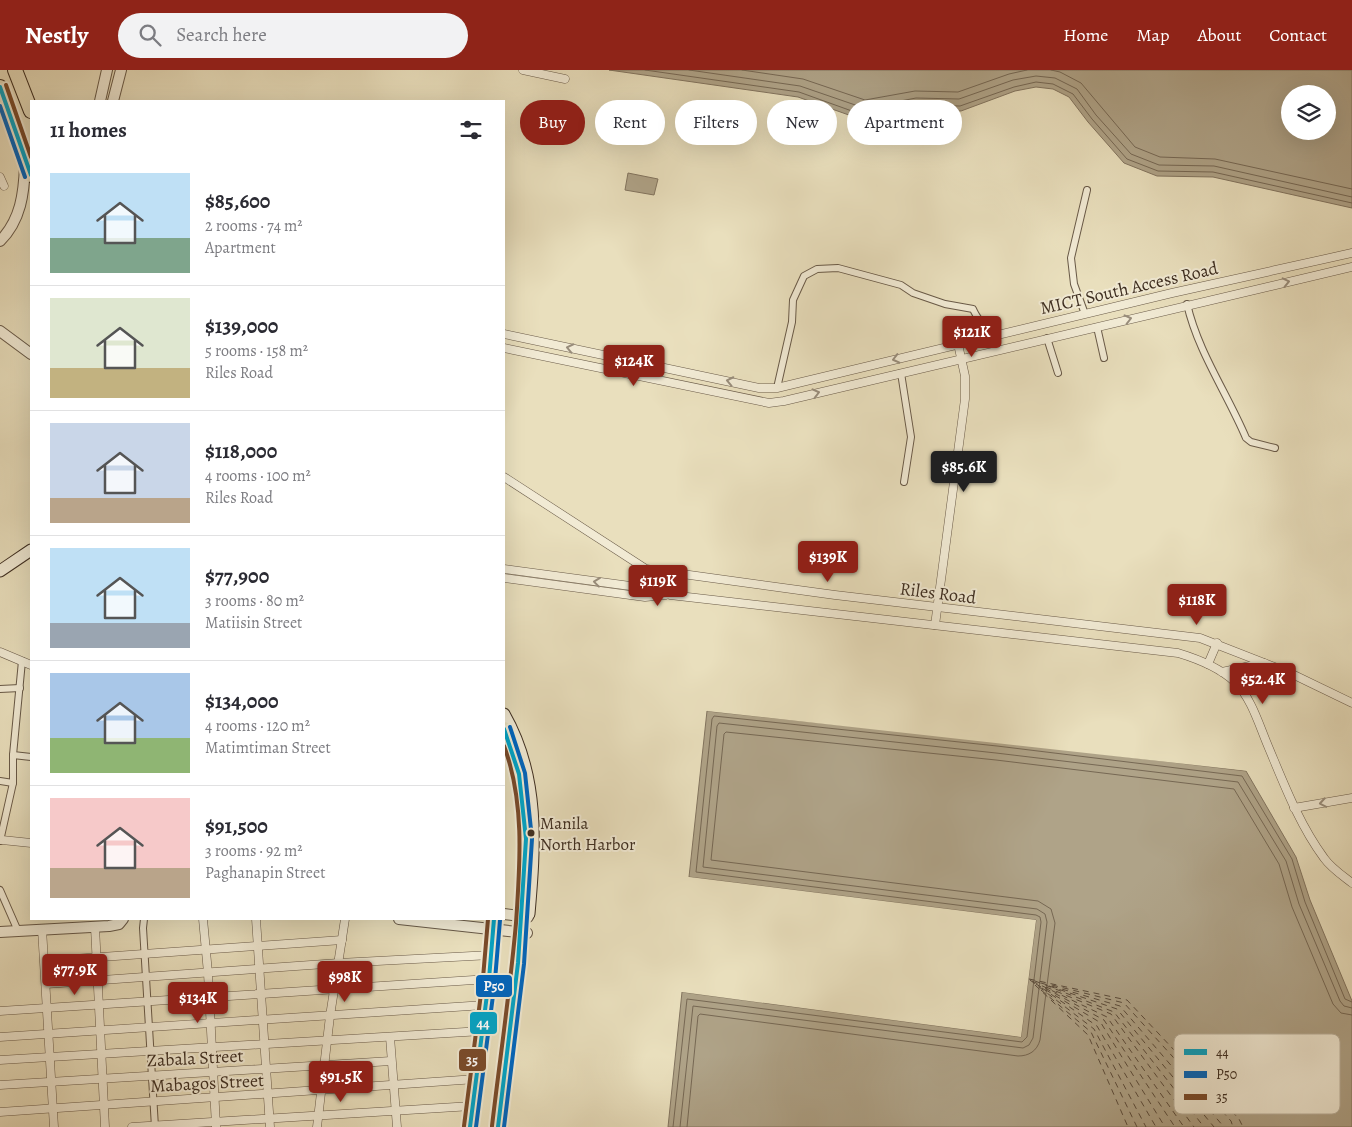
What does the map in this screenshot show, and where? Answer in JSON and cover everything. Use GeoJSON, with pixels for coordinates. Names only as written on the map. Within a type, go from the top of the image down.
{"type":"FeatureCollection","features":[{"type":"Feature","properties":{"kind":"highway"},"geometry":{"type":"LineString","coordinates":[[15,70],[30,108]]}},
{"type":"Feature","properties":{"kind":"highway"},"geometry":{"type":"LineString","coordinates":[[0,87],[30,172]]}},
{"type":"Feature","properties":{"kind":"highway"},"geometry":{"type":"LineString","coordinates":[[498,1127],[520,948],[526,916],[527,833],[525,808],[512,748],[505,731]]}},
{"type":"Feature","properties":{"kind":"highway"},"geometry":{"type":"LineString","coordinates":[[470,1127],[486,1005],[494,924]]}},
{"type":"Feature","properties":{"kind":"main road"},"geometry":{"type":"LineString","coordinates":[[0,571],[30,551]]}},
{"type":"Feature","properties":{"kind":"main road"},"geometry":{"type":"LineString","coordinates":[[505,716],[518,745],[530,787],[534,812],[533,872],[526,916]]}},
{"type":"Feature","properties":{"kind":"street"},"geometry":{"type":"LineString","coordinates":[[100,100],[107,70]]}},
{"type":"Feature","properties":{"kind":"street"},"geometry":{"type":"LineString","coordinates":[[114,100],[119,70]]}},
{"type":"Feature","properties":{"kind":"street"},"geometry":{"type":"LineString","coordinates":[[523,70],[565,79]]}},
{"type":"Feature","properties":{"kind":"street"},"geometry":{"type":"LineString","coordinates":[[0,241],[13,225],[21,206],[24,192],[25,159]]}},
{"type":"Feature","properties":{"kind":"street"},"geometry":{"type":"LineString","coordinates":[[0,177],[4,186]]}},
{"type":"Feature","properties":{"kind":"street"},"geometry":{"type":"LineString","coordinates":[[1085,314],[1074,284],[1071,258],[1087,190]]}},
{"type":"Feature","properties":{"kind":"street","name":"MICT South Access Road"},"geometry":{"type":"LineString","coordinates":[[505,334],[759,388],[778,388],[1250,275],[1352,253]]}},
{"type":"Feature","properties":{"kind":"street","name":"MICT South Access Road"},"geometry":{"type":"LineString","coordinates":[[505,348],[769,403],[1352,267]]}},
{"type":"Feature","properties":{"kind":"street"},"geometry":{"type":"LineString","coordinates":[[778,388],[792,322],[793,300],[804,276],[817,269],[838,268],[901,285],[912,293],[945,304],[973,309],[976,316],[985,324],[988,337]]}},
{"type":"Feature","properties":{"kind":"street"},"geometry":{"type":"LineString","coordinates":[[1250,275],[1253,290]]}},
{"type":"Feature","properties":{"kind":"street"},"geometry":{"type":"LineString","coordinates":[[1187,304],[1199,342],[1246,438],[1251,442],[1275,448]]}},
{"type":"Feature","properties":{"kind":"street"},"geometry":{"type":"LineString","coordinates":[[1076,316],[1080,330]]}},
{"type":"Feature","properties":{"kind":"street"},"geometry":{"type":"LineString","coordinates":[[1097,327],[1104,358]]}},
{"type":"Feature","properties":{"kind":"street"},"geometry":{"type":"LineString","coordinates":[[0,331],[30,353]]}},
{"type":"Feature","properties":{"kind":"street"},"geometry":{"type":"LineString","coordinates":[[1047,338],[1058,373]]}},
{"type":"Feature","properties":{"kind":"street"},"geometry":{"type":"LineString","coordinates":[[935,625],[965,399],[965,376],[958,344]]}},
{"type":"Feature","properties":{"kind":"street"},"geometry":{"type":"LineString","coordinates":[[900,373],[911,437],[904,482]]}},
{"type":"Feature","properties":{"kind":"street","name":"Riles Road"},"geometry":{"type":"LineString","coordinates":[[505,478],[646,568],[734,583],[937,608],[1172,633],[1217,643],[1266,663],[1352,703]]}},
{"type":"Feature","properties":{"kind":"street"},"geometry":{"type":"LineString","coordinates":[[505,569],[645,588],[670,595],[1178,652],[1208,664],[1236,683],[1253,710],[1294,808],[1325,860],[1352,884]]}},
{"type":"Feature","properties":{"kind":"street"},"geometry":{"type":"LineString","coordinates":[[505,578],[645,597],[670,595]]}},
{"type":"Feature","properties":{"kind":"street"},"geometry":{"type":"LineString","coordinates":[[1208,664],[1217,643]]}},
{"type":"Feature","properties":{"kind":"street"},"geometry":{"type":"LineString","coordinates":[[0,652],[30,665]]}},
{"type":"Feature","properties":{"kind":"street"},"geometry":{"type":"LineString","coordinates":[[22,661],[13,755],[13,783],[1,841],[30,843]]}},
{"type":"Feature","properties":{"kind":"street"},"geometry":{"type":"LineString","coordinates":[[1222,672],[1266,663]]}},
{"type":"Feature","properties":{"kind":"street"},"geometry":{"type":"LineString","coordinates":[[0,689],[20,688]]}},
{"type":"Feature","properties":{"kind":"street"},"geometry":{"type":"LineString","coordinates":[[13,755],[30,757]]}},
{"type":"Feature","properties":{"kind":"street"},"geometry":{"type":"LineString","coordinates":[[0,781],[13,783]]}},
{"type":"Feature","properties":{"kind":"street"},"geometry":{"type":"LineString","coordinates":[[1294,808],[1352,798]]}},
{"type":"Feature","properties":{"kind":"street"},"geometry":{"type":"LineString","coordinates":[[0,890],[18,931]]}},
{"type":"Feature","properties":{"kind":"street"},"geometry":{"type":"LineString","coordinates":[[505,914],[526,916]]}},
{"type":"Feature","properties":{"kind":"street"},"geometry":{"type":"LineString","coordinates":[[0,932],[116,925],[122,920]]}},
{"type":"Feature","properties":{"kind":"street"},"geometry":{"type":"LineString","coordinates":[[144,920],[144,953],[155,1126]]}},
{"type":"Feature","properties":{"kind":"street"},"geometry":{"type":"LineString","coordinates":[[203,920],[208,973],[209,1024],[216,1125]]}},
{"type":"Feature","properties":{"kind":"street"},"geometry":{"type":"LineString","coordinates":[[256,920],[270,1127]]}},
{"type":"Feature","properties":{"kind":"street"},"geometry":{"type":"LineString","coordinates":[[317,1127],[330,1016],[345,920]]}},
{"type":"Feature","properties":{"kind":"street"},"geometry":{"type":"LineString","coordinates":[[418,920],[494,924],[524,933]]}},
{"type":"Feature","properties":{"kind":"street"},"geometry":{"type":"LineString","coordinates":[[95,927],[99,1031],[106,1127]]}},
{"type":"Feature","properties":{"kind":"street"},"geometry":{"type":"LineString","coordinates":[[42,929],[54,1127]]}},
{"type":"Feature","properties":{"kind":"street"},"geometry":{"type":"LineString","coordinates":[[45,961],[205,948],[342,940]]}},
{"type":"Feature","properties":{"kind":"street"},"geometry":{"type":"LineString","coordinates":[[46,984],[338,963],[491,955]]}},
{"type":"Feature","properties":{"kind":"street"},"geometry":{"type":"LineString","coordinates":[[0,1011],[489,979]]}},
{"type":"Feature","properties":{"kind":"street"},"geometry":{"type":"LineString","coordinates":[[0,1037],[486,1005]]}},
{"type":"Feature","properties":{"kind":"street"},"geometry":{"type":"LineString","coordinates":[[0,1060],[482,1031]]}},
{"type":"Feature","properties":{"kind":"street"},"geometry":{"type":"LineString","coordinates":[[390,1037],[397,1127]]}},
{"type":"Feature","properties":{"kind":"street","name":"Zabala Street"},"geometry":{"type":"LineString","coordinates":[[0,1085],[392,1061]]}},
{"type":"Feature","properties":{"kind":"street","name":"Mabagos Street"},"geometry":{"type":"LineString","coordinates":[[0,1112],[476,1079]]}},
{"type":"Feature","properties":{"kind":"street"},"geometry":{"type":"LineString","coordinates":[[132,1127],[216,1125],[269,1118],[472,1106]]}},
{"type":"Feature","properties":{"kind":"water"},"geometry":{"type":"Polygon","coordinates":[[[609,70],[1352,70],[1352,208],[1213,177],[1157,176],[1124,163],[1069,97],[1053,89],[1036,87],[1015,91],[962,111],[962,100],[847,100],[847,114],[837,111],[837,100],[806,100],[798,97],[609,70]]]}},
{"type":"Feature","properties":{"kind":"water"},"geometry":{"type":"Polygon","coordinates":[[[628,173],[658,179],[654,195],[625,190],[628,173]]]}},
{"type":"Feature","properties":{"kind":"water"},"geometry":{"type":"Polygon","coordinates":[[[707,711],[998,741],[1246,771],[1296,857],[1310,900],[1352,1001],[1352,1127],[668,1127],[682,992],[1021,1037],[1036,920],[689,877],[707,711]]]}},
{"type":"Feature","properties":{"kind":"pier"},"geometry":{"type":"Polygon","coordinates":[[[708,708],[998,739],[1246,768],[1249,771],[707,711],[708,708]]]}},
{"type":"Feature","properties":{"kind":"pier"},"geometry":{"type":"Polygon","coordinates":[[[689,877],[1036,920],[1021,1037],[682,992],[682,990],[1019,1035],[1034,922],[689,879],[689,877]]]}},
{"type":"Feature","properties":{"kind":"ferry route"},"geometry":{"type":"LineString","coordinates":[[1029,979],[1127,1000],[1174,1050]]}},
{"type":"Feature","properties":{"kind":"ferry route"},"geometry":{"type":"LineString","coordinates":[[1030,980],[1094,1029],[1146,1127]]}},
{"type":"Feature","properties":{"kind":"ferry route"},"geometry":{"type":"LineString","coordinates":[[1032,981],[1107,1017],[1174,1113]]}},
{"type":"Feature","properties":{"kind":"ferry route"},"geometry":{"type":"LineString","coordinates":[[1035,981],[1114,1012],[1174,1089]]}},
{"type":"Feature","properties":{"kind":"ferry route"},"geometry":{"type":"LineString","coordinates":[[1041,983],[1120,1006],[1174,1069]]}},
{"type":"Feature","properties":{"kind":"ferry route"},"geometry":{"type":"LineString","coordinates":[[1036,984],[1101,1023],[1165,1127]]}},
{"type":"Feature","properties":{"kind":"ferry route"},"geometry":{"type":"LineString","coordinates":[[1035,985],[1088,1035],[1128,1127]]}},
{"type":"Feature","properties":{"kind":"ferry route"},"geometry":{"type":"LineString","coordinates":[[1052,985],[1124,1003],[1174,1058]]}},
{"type":"Feature","properties":{"kind":"ferry route"},"geometry":{"type":"LineString","coordinates":[[1049,986],[1117,1009],[1174,1078]]}},
{"type":"Feature","properties":{"kind":"ferry route"},"geometry":{"type":"LineString","coordinates":[[1046,987],[1111,1014],[1174,1100]]}},
{"type":"Feature","properties":{"kind":"ferry route"},"geometry":{"type":"LineString","coordinates":[[1042,988],[1097,1026],[1156,1127]]}},
{"type":"Feature","properties":{"kind":"ferry route"},"geometry":{"type":"LineString","coordinates":[[1045,988],[1104,1020],[1175,1127]]}},
{"type":"Feature","properties":{"kind":"ferry route"},"geometry":{"type":"LineString","coordinates":[[1041,990],[1091,1032],[1137,1127]]}},
{"type":"Feature","properties":{"kind":"ferry route"},"geometry":{"type":"LineString","coordinates":[[1175,1114],[1184,1127]]}},
{"type":"Feature","properties":{"kind":"ferry route"},"geometry":{"type":"LineString","coordinates":[[1184,1114],[1194,1127]]}},
{"type":"Feature","properties":{"kind":"ferry route"},"geometry":{"type":"LineString","coordinates":[[1194,1114],[1204,1127]]}},
{"type":"Feature","properties":{"kind":"ferry route"},"geometry":{"type":"LineString","coordinates":[[1203,1114],[1214,1127]]}},
{"type":"Feature","properties":{"kind":"ferry route"},"geometry":{"type":"LineString","coordinates":[[1213,1114],[1224,1127]]}},
{"type":"Feature","properties":{"kind":"ferry route"},"geometry":{"type":"LineString","coordinates":[[1225,1114],[1231,1121],[1233,1127]]}},
{"type":"Feature","properties":{"kind":"ferry route"},"geometry":{"type":"LineString","coordinates":[[1234,1114],[1243,1127]]}},
{"type":"Feature","properties":{"kind":"transit line","name":"35"},"geometry":{"type":"LineString","coordinates":[[6,85],[30,154]]}},
{"type":"Feature","properties":{"kind":"transit line","name":"44"},"geometry":{"type":"LineString","coordinates":[[0,87],[30,172]]}},
{"type":"Feature","properties":{"kind":"transit line","name":"P50"},"geometry":{"type":"LineString","coordinates":[[0,106],[25,177]]}},
{"type":"Feature","properties":{"kind":"transit line","name":"P50"},"geometry":{"type":"LineString","coordinates":[[504,1127],[524,964],[532,839],[525,773],[510,727]]}},
{"type":"Feature","properties":{"kind":"transit line","name":"44"},"geometry":{"type":"LineString","coordinates":[[498,1127],[518,963],[526,839],[519,774],[505,732]]}},
{"type":"Feature","properties":{"kind":"transit line","name":"35"},"geometry":{"type":"LineString","coordinates":[[492,1126],[514,948],[519,856],[518,811],[511,767],[505,749]]}},
{"type":"Feature","properties":{"kind":"transit line","name":"35"},"geometry":{"type":"LineString","coordinates":[[464,1126],[483,978],[488,920]]}},
{"type":"Feature","properties":{"kind":"transit line","name":"44"},"geometry":{"type":"LineString","coordinates":[[470,1127],[489,979],[494,920]]}},
{"type":"Feature","properties":{"kind":"transit line","name":"P50"},"geometry":{"type":"LineString","coordinates":[[476,1127],[495,980],[500,920]]}},
{"type":"Feature","properties":{"kind":"place","name":"Manila North Harbor"},"geometry":{"type":"Point","coordinates":[531,833]}}]}
